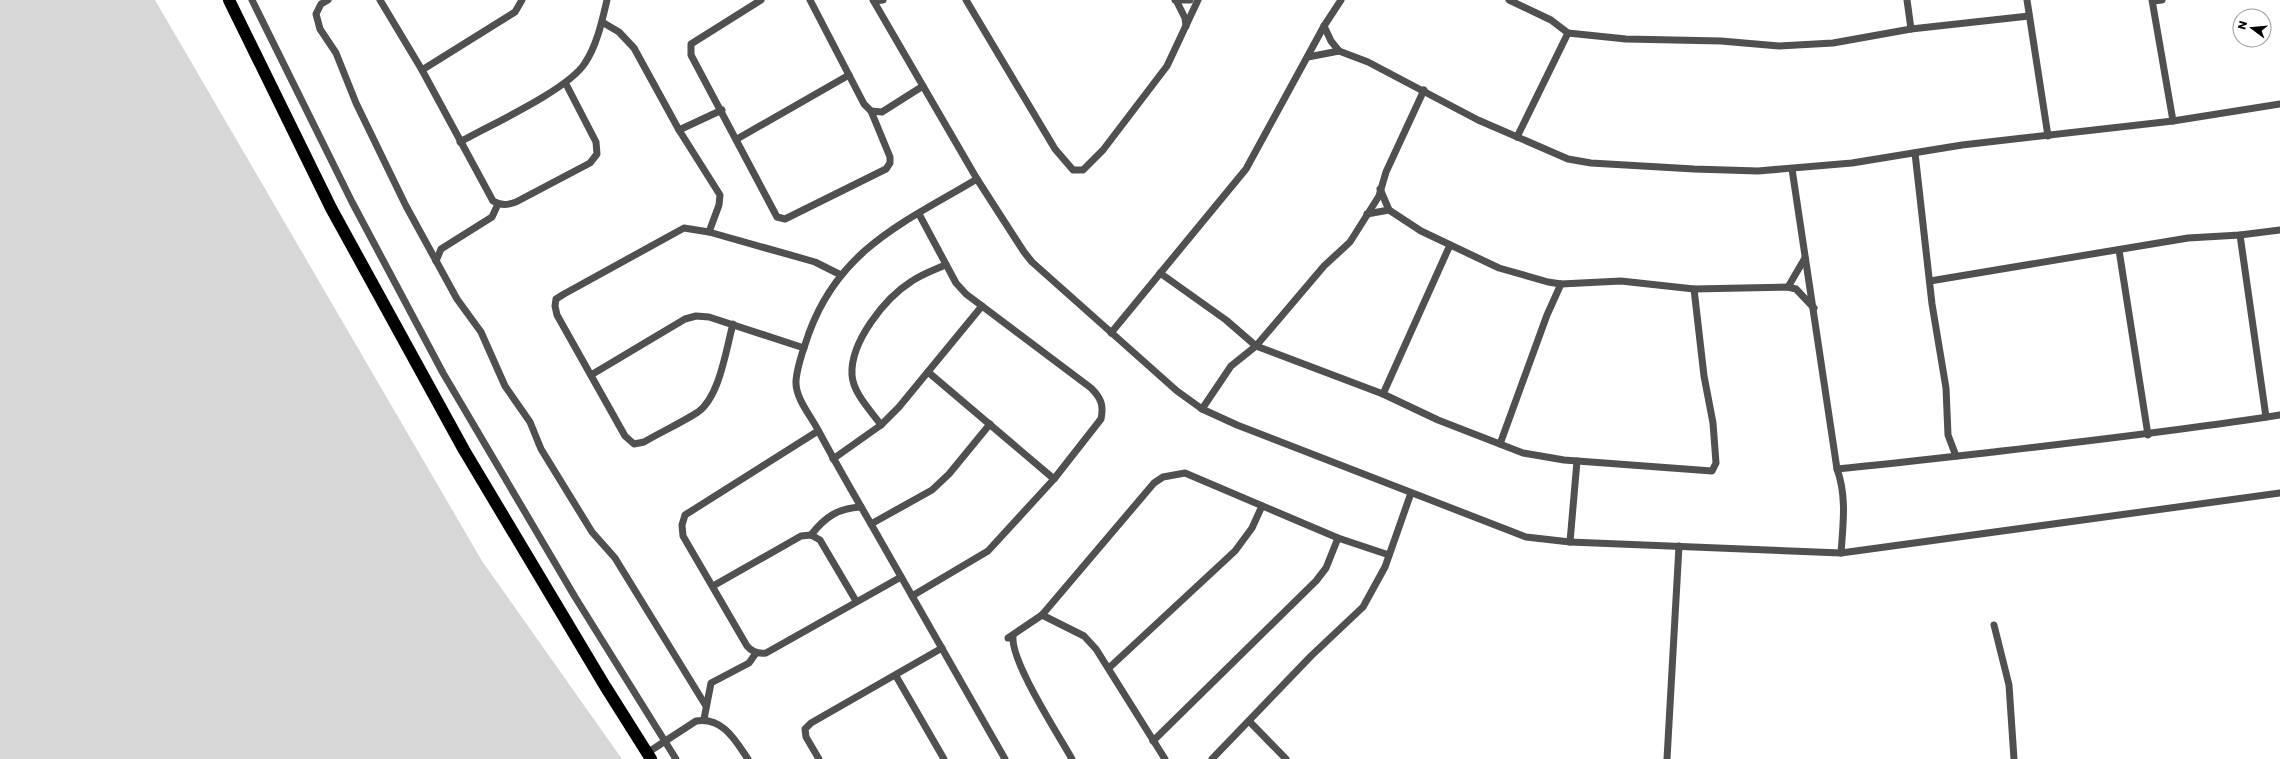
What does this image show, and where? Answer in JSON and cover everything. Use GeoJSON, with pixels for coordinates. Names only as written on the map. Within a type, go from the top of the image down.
{"type":"FeatureCollection","features":[{"type":"Feature","properties":{"kind":"highway"},"geometry":{"type":"LineString","coordinates":[[229,0],[331,208],[404,342],[468,457],[649,756]]}},
{"type":"Feature","properties":{"kind":"street"},"geometry":{"type":"LineString","coordinates":[[252,0],[352,202],[443,373],[575,597],[676,759]]}},
{"type":"Feature","properties":{"kind":"street"},"geometry":{"type":"LineString","coordinates":[[328,0],[321,4],[316,14],[320,30],[336,54],[356,103],[406,206],[457,299],[481,332],[505,386],[530,422],[548,461],[592,532],[615,558],[706,706]]}},
{"type":"Feature","properties":{"kind":"street"},"geometry":{"type":"LineString","coordinates":[[380,0],[422,70],[493,200],[498,204],[505,205],[516,202],[590,163],[597,154],[596,142],[566,84]]}},
{"type":"Feature","properties":{"kind":"street"},"geometry":{"type":"LineString","coordinates":[[422,70],[515,12],[522,0]]}},
{"type":"Feature","properties":{"kind":"street"},"geometry":{"type":"LineString","coordinates":[[460,142],[566,84],[584,65],[590,56],[602,22],[607,0]]}},
{"type":"Feature","properties":{"kind":"street"},"geometry":{"type":"LineString","coordinates":[[761,0],[691,44],[691,55],[722,110],[777,217],[785,220],[886,169],[890,163],[890,157],[871,111],[864,104],[810,0]]}},
{"type":"Feature","properties":{"kind":"street"},"geometry":{"type":"LineString","coordinates":[[883,0],[874,0],[1006,228],[1032,262],[1177,391],[1202,409],[1411,494],[1526,537],[1570,542],[1841,553],[2280,493]]}},
{"type":"Feature","properties":{"kind":"street"},"geometry":{"type":"LineString","coordinates":[[966,0],[1055,149],[1073,170],[1083,170],[1103,150],[1167,66],[1198,0]]}},
{"type":"Feature","properties":{"kind":"street"},"geometry":{"type":"LineString","coordinates":[[1186,27],[1185,18],[1176,0],[1190,0]]}},
{"type":"Feature","properties":{"kind":"street"},"geometry":{"type":"LineString","coordinates":[[1111,333],[1223,199],[1246,169],[1324,26],[1341,0]]}},
{"type":"Feature","properties":{"kind":"street"},"geometry":{"type":"LineString","coordinates":[[1509,0],[1551,20],[1568,33],[1626,39],[1721,41],[1779,46],[1833,43],[1911,29],[2029,16]]}},
{"type":"Feature","properties":{"kind":"street"},"geometry":{"type":"LineString","coordinates":[[1907,0],[1911,29]]}},
{"type":"Feature","properties":{"kind":"street"},"geometry":{"type":"LineString","coordinates":[[2027,0],[2048,136]]}},
{"type":"Feature","properties":{"kind":"street"},"geometry":{"type":"LineString","coordinates":[[2162,0],[2152,1],[2173,121]]}},
{"type":"Feature","properties":{"kind":"street"},"geometry":{"type":"LineString","coordinates":[[602,22],[620,32],[634,48],[679,130],[720,195],[719,205],[709,232]]}},
{"type":"Feature","properties":{"kind":"street"},"geometry":{"type":"LineString","coordinates":[[1324,26],[1330,41],[1339,51],[1368,62],[1424,90],[1478,120],[1578,162],[1694,169],[1792,169],[1852,163],[1962,145],[2173,121],[2280,104]]}},
{"type":"Feature","properties":{"kind":"street"},"geometry":{"type":"LineString","coordinates":[[1517,137],[1568,33]]}},
{"type":"Feature","properties":{"kind":"street"},"geometry":{"type":"LineString","coordinates":[[1308,57],[1339,51]]}},
{"type":"Feature","properties":{"kind":"street"},"geometry":{"type":"LineString","coordinates":[[737,139],[850,75]]}},
{"type":"Feature","properties":{"kind":"street"},"geometry":{"type":"LineString","coordinates":[[871,111],[882,112],[923,86]]}},
{"type":"Feature","properties":{"kind":"street"},"geometry":{"type":"LineString","coordinates":[[1202,409],[1232,366],[1256,346],[1324,266],[1350,242],[1379,196],[1380,189],[1424,90]]}},
{"type":"Feature","properties":{"kind":"street"},"geometry":{"type":"LineString","coordinates":[[679,130],[722,110]]}},
{"type":"Feature","properties":{"kind":"street"},"geometry":{"type":"LineString","coordinates":[[1915,153],[1917,188],[1946,388],[1948,435],[1956,456]]}},
{"type":"Feature","properties":{"kind":"street"},"geometry":{"type":"LineString","coordinates":[[1792,169],[1837,469],[1842,481],[1844,508],[1841,553]]}},
{"type":"Feature","properties":{"kind":"street"},"geometry":{"type":"LineString","coordinates":[[977,179],[889,230],[869,246],[841,275],[827,292],[817,310],[804,348],[796,383],[801,399],[833,459],[1005,759]]}},
{"type":"Feature","properties":{"kind":"street"},"geometry":{"type":"LineString","coordinates":[[1380,189],[1389,210],[1421,231],[1499,268],[1561,284],[1621,281],[1694,289],[1788,287],[1796,289],[1814,308]]}},
{"type":"Feature","properties":{"kind":"street"},"geometry":{"type":"LineString","coordinates":[[436,260],[441,249],[492,217],[498,204]]}},
{"type":"Feature","properties":{"kind":"street"},"geometry":{"type":"LineString","coordinates":[[1368,214],[1389,210]]}},
{"type":"Feature","properties":{"kind":"street"},"geometry":{"type":"LineString","coordinates":[[912,596],[988,552],[1054,480],[1101,419],[1103,409],[1100,397],[1092,388],[982,306],[956,283],[919,214]]}},
{"type":"Feature","properties":{"kind":"street"},"geometry":{"type":"LineString","coordinates":[[733,324],[717,383],[709,399],[699,411],[644,442],[634,444],[625,436],[557,315],[555,306],[556,299],[672,233],[684,228],[709,232],[815,262],[841,275]]}},
{"type":"Feature","properties":{"kind":"street"},"geometry":{"type":"LineString","coordinates":[[1930,281],[2188,238],[2240,235],[2280,230]]}},
{"type":"Feature","properties":{"kind":"street"},"geometry":{"type":"LineString","coordinates":[[2240,235],[2266,417]]}},
{"type":"Feature","properties":{"kind":"street"},"geometry":{"type":"LineString","coordinates":[[1383,394],[1450,245]]}},
{"type":"Feature","properties":{"kind":"street"},"geometry":{"type":"LineString","coordinates":[[2119,250],[2148,435]]}},
{"type":"Feature","properties":{"kind":"street"},"geometry":{"type":"LineString","coordinates":[[1788,287],[1805,258]]}},
{"type":"Feature","properties":{"kind":"street"},"geometry":{"type":"LineString","coordinates":[[881,425],[857,391],[852,376],[857,346],[875,318],[911,281],[945,265]]}},
{"type":"Feature","properties":{"kind":"street"},"geometry":{"type":"LineString","coordinates":[[1160,273],[1226,320],[1256,346],[1383,394],[1438,420],[1500,444],[1546,458],[1712,471],[1716,462],[1713,422],[1704,376],[1694,289]]}},
{"type":"Feature","properties":{"kind":"street"},"geometry":{"type":"LineString","coordinates":[[1500,444],[1547,315],[1561,284]]}},
{"type":"Feature","properties":{"kind":"street"},"geometry":{"type":"LineString","coordinates":[[833,459],[881,425],[899,407],[982,306]]}},
{"type":"Feature","properties":{"kind":"street"},"geometry":{"type":"LineString","coordinates":[[591,376],[685,319],[696,316],[709,317],[733,324],[804,348]]}},
{"type":"Feature","properties":{"kind":"street"},"geometry":{"type":"LineString","coordinates":[[928,372],[1054,480]]}},
{"type":"Feature","properties":{"kind":"street"},"geometry":{"type":"LineString","coordinates":[[1837,469],[1913,463],[1956,456],[2148,435],[2280,415]]}},
{"type":"Feature","properties":{"kind":"street"},"geometry":{"type":"LineString","coordinates":[[871,524],[932,490],[949,474],[990,424]]}},
{"type":"Feature","properties":{"kind":"street"},"geometry":{"type":"LineString","coordinates":[[818,430],[685,515],[682,525],[683,536],[747,646],[756,653],[766,653],[901,577]]}},
{"type":"Feature","properties":{"kind":"street"},"geometry":{"type":"LineString","coordinates":[[1570,542],[1577,461]]}},
{"type":"Feature","properties":{"kind":"street"},"geometry":{"type":"LineString","coordinates":[[1072,759],[1021,668],[1012,646],[1013,637],[1008,638],[1042,615],[1154,483],[1163,477],[1185,473],[1338,538],[1389,555]]}},
{"type":"Feature","properties":{"kind":"street"},"geometry":{"type":"LineString","coordinates":[[1212,759],[1311,656],[1363,607],[1373,591],[1389,555],[1411,494]]}},
{"type":"Feature","properties":{"kind":"street"},"geometry":{"type":"LineString","coordinates":[[1110,667],[1235,551],[1252,528],[1262,506]]}},
{"type":"Feature","properties":{"kind":"street"},"geometry":{"type":"LineString","coordinates":[[811,535],[822,521],[837,511],[861,507]]}},
{"type":"Feature","properties":{"kind":"street"},"geometry":{"type":"LineString","coordinates":[[713,586],[801,536],[811,535],[820,540],[856,602]]}},
{"type":"Feature","properties":{"kind":"street"},"geometry":{"type":"LineString","coordinates":[[1153,741],[1316,581],[1326,568],[1338,538]]}},
{"type":"Feature","properties":{"kind":"street"},"geometry":{"type":"LineString","coordinates":[[1667,759],[1679,546]]}},
{"type":"Feature","properties":{"kind":"street"},"geometry":{"type":"LineString","coordinates":[[1042,615],[1084,636],[1110,667],[1165,759]]}},
{"type":"Feature","properties":{"kind":"street"},"geometry":{"type":"LineString","coordinates":[[1994,625],[2008,686],[2014,759]]}},
{"type":"Feature","properties":{"kind":"street"},"geometry":{"type":"LineString","coordinates":[[819,759],[806,737],[805,730],[811,723],[896,676],[942,648]]}},
{"type":"Feature","properties":{"kind":"street"},"geometry":{"type":"LineString","coordinates":[[704,719],[711,684],[749,663],[756,653]]}},
{"type":"Feature","properties":{"kind":"street"},"geometry":{"type":"LineString","coordinates":[[896,676],[944,759]]}},
{"type":"Feature","properties":{"kind":"street"},"geometry":{"type":"LineString","coordinates":[[649,756],[665,742],[696,720],[704,719],[721,725],[728,730],[748,759]]}},
{"type":"Feature","properties":{"kind":"street"},"geometry":{"type":"LineString","coordinates":[[1249,721],[1286,759]]}},
{"type":"Feature","properties":{"kind":"shaded area"},"geometry":{"type":"Polygon","coordinates":[[[0,0],[155,0],[482,561],[622,759],[0,759],[0,0]]]}}]}
